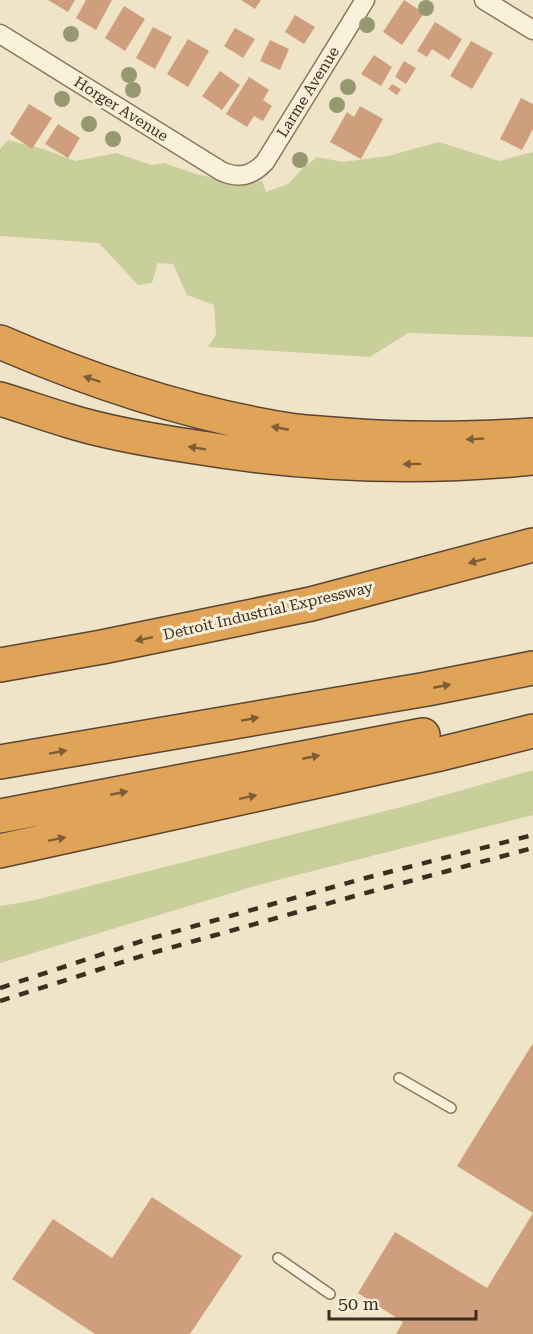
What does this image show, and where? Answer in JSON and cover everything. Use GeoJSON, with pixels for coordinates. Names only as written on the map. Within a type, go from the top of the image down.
{"type":"FeatureCollection","features":[{"type":"Feature","properties":{"kind":"highway"},"geometry":{"type":"LineString","coordinates":[[0,342],[63,370],[146,397],[217,415],[297,431],[381,438],[459,439],[533,435]]}},
{"type":"Feature","properties":{"kind":"highway"},"geometry":{"type":"LineString","coordinates":[[0,399],[70,422],[150,440],[308,462],[392,465],[481,464],[533,458]]}},
{"type":"Feature","properties":{"kind":"highway","name":"Detroit Industrial Expressway"},"geometry":{"type":"LineString","coordinates":[[0,666],[311,604],[533,545]]}},
{"type":"Feature","properties":{"kind":"highway"},"geometry":{"type":"LineString","coordinates":[[0,762],[427,689],[533,668]]}},
{"type":"Feature","properties":{"kind":"highway"},"geometry":{"type":"LineString","coordinates":[[0,816],[533,714]]}},
{"type":"Feature","properties":{"kind":"highway"},"geometry":{"type":"LineString","coordinates":[[0,851],[436,755],[533,730]]}},
{"type":"Feature","properties":{"kind":"street","name":"Larme Avenue"},"geometry":{"type":"LineString","coordinates":[[245,176],[265,162],[365,0]]}},
{"type":"Feature","properties":{"kind":"street"},"geometry":{"type":"LineString","coordinates":[[484,0],[533,30]]}},
{"type":"Feature","properties":{"kind":"street","name":"Horger Avenue"},"geometry":{"type":"LineString","coordinates":[[0,34],[221,171],[228,175],[245,176]]}},
{"type":"Feature","properties":{"kind":"lane"},"geometry":{"type":"LineString","coordinates":[[399,1077],[451,1108]]}},
{"type":"Feature","properties":{"kind":"lane"},"geometry":{"type":"LineString","coordinates":[[278,1258],[330,1294]]}},
{"type":"Feature","properties":{"kind":"green space"},"geometry":{"type":"Polygon","coordinates":[[[8,140],[76,161],[116,153],[152,165],[164,163],[196,174],[244,185],[262,181],[266,192],[288,184],[317,157],[343,162],[388,156],[439,142],[499,161],[533,152],[533,337],[408,333],[370,357],[208,347],[216,335],[214,305],[187,295],[173,264],[158,263],[152,283],[138,285],[99,243],[0,236],[0,149],[8,140]]]}},
{"type":"Feature","properties":{"kind":"green space"},"geometry":{"type":"Polygon","coordinates":[[[533,770],[533,815],[262,884],[0,963],[0,906],[31,901],[413,804],[533,770]]]}},
{"type":"Feature","properties":{"kind":"building"},"geometry":{"type":"Polygon","coordinates":[[[48,0],[75,0],[68,12],[48,0]]]}},
{"type":"Feature","properties":{"kind":"building"},"geometry":{"type":"Polygon","coordinates":[[[86,0],[112,0],[96,30],[76,18],[86,0]]]}},
{"type":"Feature","properties":{"kind":"building"},"geometry":{"type":"Polygon","coordinates":[[[241,0],[261,0],[255,9],[241,0]]]}},
{"type":"Feature","properties":{"kind":"building"},"geometry":{"type":"Polygon","coordinates":[[[404,0],[424,13],[402,45],[383,32],[404,0]]]}},
{"type":"Feature","properties":{"kind":"building"},"geometry":{"type":"Polygon","coordinates":[[[124,6],[145,19],[125,51],[105,38],[124,6]]]}},
{"type":"Feature","properties":{"kind":"building"},"geometry":{"type":"Polygon","coordinates":[[[295,15],[315,27],[304,44],[285,32],[295,15]]]}},
{"type":"Feature","properties":{"kind":"building"},"geometry":{"type":"Polygon","coordinates":[[[435,22],[462,39],[449,60],[432,49],[427,57],[417,51],[435,22]]]}},
{"type":"Feature","properties":{"kind":"building"},"geometry":{"type":"Polygon","coordinates":[[[153,27],[172,37],[155,69],[136,58],[153,27]]]}},
{"type":"Feature","properties":{"kind":"building"},"geometry":{"type":"Polygon","coordinates":[[[235,28],[255,39],[243,58],[224,46],[235,28]]]}},
{"type":"Feature","properties":{"kind":"building"},"geometry":{"type":"Polygon","coordinates":[[[188,39],[209,51],[188,87],[167,74],[188,39]]]}},
{"type":"Feature","properties":{"kind":"building"},"geometry":{"type":"Polygon","coordinates":[[[270,40],[289,49],[280,70],[260,61],[270,40]]]}},
{"type":"Feature","properties":{"kind":"building"},"geometry":{"type":"Polygon","coordinates":[[[471,41],[493,53],[472,89],[450,76],[471,41]]]}},
{"type":"Feature","properties":{"kind":"building"},"geometry":{"type":"Polygon","coordinates":[[[374,55],[392,67],[381,86],[361,74],[374,55]]]}},
{"type":"Feature","properties":{"kind":"building"},"geometry":{"type":"Polygon","coordinates":[[[404,61],[416,68],[406,84],[395,77],[404,61]]]}},
{"type":"Feature","properties":{"kind":"building"},"geometry":{"type":"Polygon","coordinates":[[[220,71],[240,85],[222,110],[202,96],[220,71]]]}},
{"type":"Feature","properties":{"kind":"building"},"geometry":{"type":"Polygon","coordinates":[[[249,77],[269,90],[263,100],[272,106],[263,121],[254,116],[247,127],[226,114],[249,77]]]}},
{"type":"Feature","properties":{"kind":"building"},"geometry":{"type":"Polygon","coordinates":[[[392,84],[401,89],[397,95],[388,89],[392,84]]]}},
{"type":"Feature","properties":{"kind":"building"},"geometry":{"type":"Polygon","coordinates":[[[521,98],[533,104],[533,129],[522,150],[500,139],[521,98]]]}},
{"type":"Feature","properties":{"kind":"building"},"geometry":{"type":"Polygon","coordinates":[[[29,104],[52,118],[32,149],[10,134],[29,104]]]}},
{"type":"Feature","properties":{"kind":"building"},"geometry":{"type":"Polygon","coordinates":[[[360,106],[383,119],[361,159],[330,142],[347,112],[354,117],[360,106]]]}},
{"type":"Feature","properties":{"kind":"building"},"geometry":{"type":"Polygon","coordinates":[[[58,124],[80,138],[68,158],[45,144],[58,124]]]}},
{"type":"Feature","properties":{"kind":"building"},"geometry":{"type":"Polygon","coordinates":[[[533,1043],[533,1213],[457,1166],[533,1043]]]}},
{"type":"Feature","properties":{"kind":"building"},"geometry":{"type":"Polygon","coordinates":[[[152,1197],[242,1256],[190,1334],[95,1334],[12,1279],[53,1219],[112,1258],[152,1197]]]}},
{"type":"Feature","properties":{"kind":"building"},"geometry":{"type":"Polygon","coordinates":[[[533,1213],[533,1334],[396,1334],[403,1322],[358,1293],[395,1232],[487,1288],[533,1213]]]}},
{"type":"Feature","properties":{"kind":"railway"},"geometry":{"type":"LineString","coordinates":[[0,988],[145,940],[358,880],[533,835]]}},
{"type":"Feature","properties":{"kind":"railway"},"geometry":{"type":"LineString","coordinates":[[0,1001],[148,954],[533,848]]}}]}
